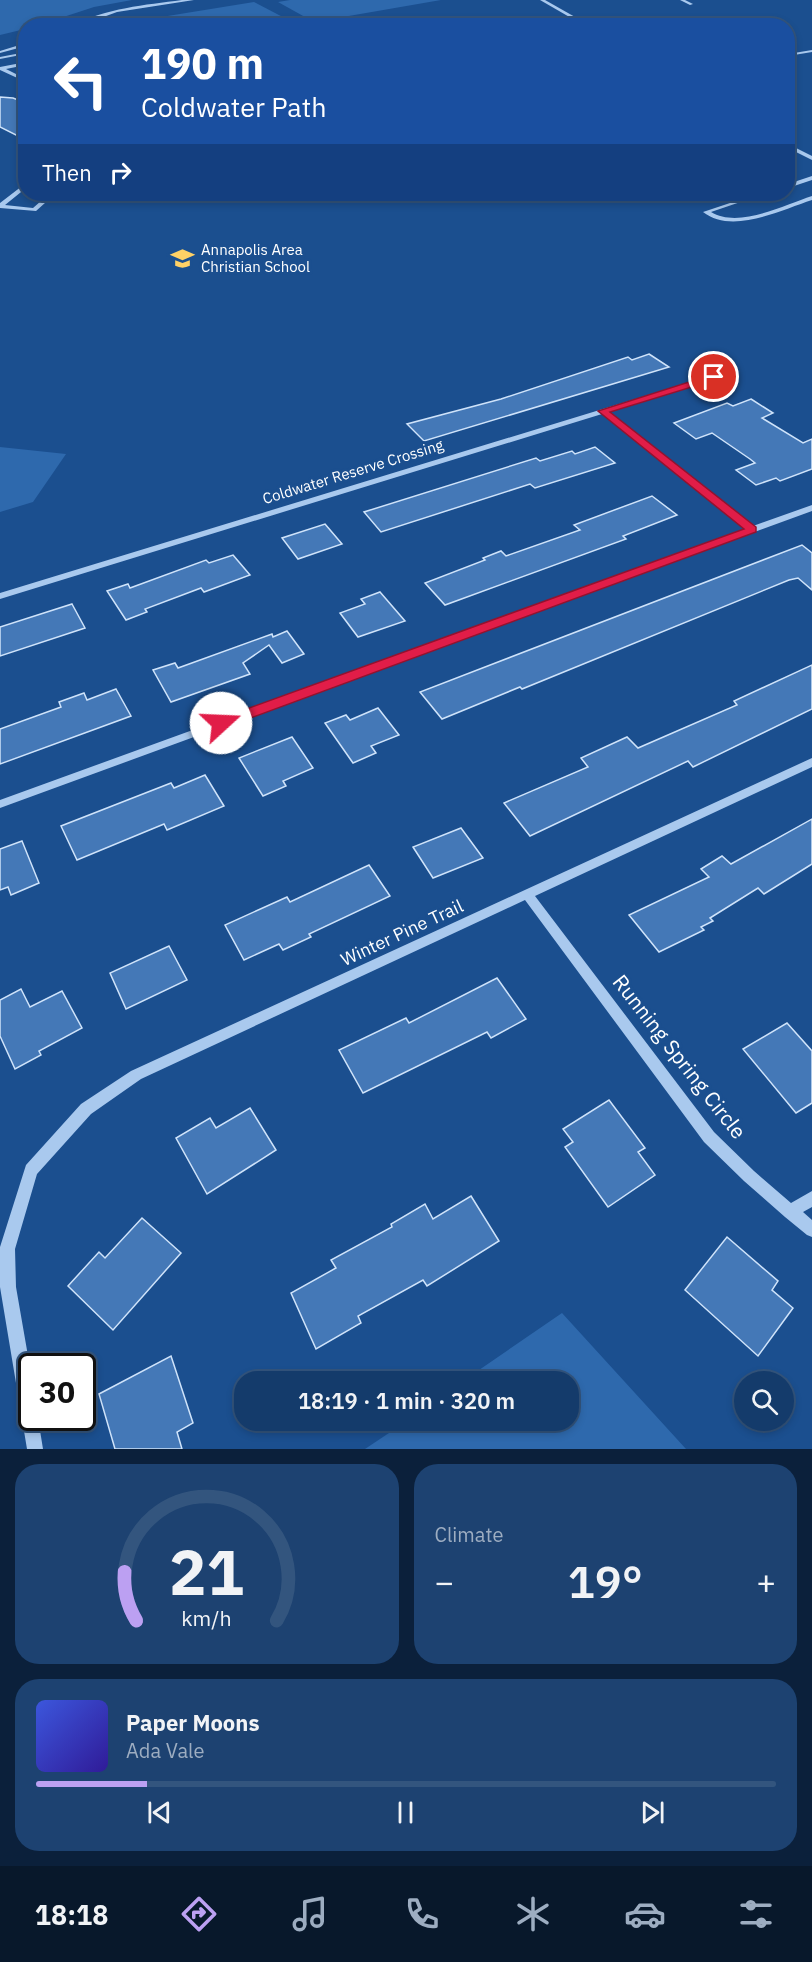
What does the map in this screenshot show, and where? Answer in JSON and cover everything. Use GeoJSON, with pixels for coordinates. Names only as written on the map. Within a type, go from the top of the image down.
{"type":"FeatureCollection","features":[{"type":"Feature","properties":{"kind":"street"},"geometry":{"type":"LineString","coordinates":[[90,18],[192,0]]}},
{"type":"Feature","properties":{"kind":"street"},"geometry":{"type":"LineString","coordinates":[[542,0],[575,18]]}},
{"type":"Feature","properties":{"kind":"street"},"geometry":{"type":"LineString","coordinates":[[682,0],[691,4]]}},
{"type":"Feature","properties":{"kind":"street"},"geometry":{"type":"LineString","coordinates":[[0,52],[18,46]]}},
{"type":"Feature","properties":{"kind":"street"},"geometry":{"type":"LineString","coordinates":[[795,55],[812,51]]}},
{"type":"Feature","properties":{"kind":"street"},"geometry":{"type":"LineString","coordinates":[[0,58],[18,55]]}},
{"type":"Feature","properties":{"kind":"street"},"geometry":{"type":"LineString","coordinates":[[0,68],[18,65]]}},
{"type":"Feature","properties":{"kind":"street"},"geometry":{"type":"LineString","coordinates":[[0,68],[16,76]]}},
{"type":"Feature","properties":{"kind":"street"},"geometry":{"type":"LineString","coordinates":[[8,78],[16,76]]}},
{"type":"Feature","properties":{"kind":"street"},"geometry":{"type":"LineString","coordinates":[[795,150],[812,158]]}},
{"type":"Feature","properties":{"kind":"street"},"geometry":{"type":"LineString","coordinates":[[795,184],[812,178]]}},
{"type":"Feature","properties":{"kind":"street"},"geometry":{"type":"LineString","coordinates":[[18,191],[0,206],[34,210],[44,201]]}},
{"type":"Feature","properties":{"kind":"street"},"geometry":{"type":"LineString","coordinates":[[740,201],[706,212],[721,220],[737,221],[812,198]]}},
{"type":"Feature","properties":{"kind":"street","name":"Coldwater Reserve Crossing"},"geometry":{"type":"LineString","coordinates":[[0,596],[714,377]]}},
{"type":"Feature","properties":{"kind":"street"},"geometry":{"type":"LineString","coordinates":[[603,411],[752,530]]}},
{"type":"Feature","properties":{"kind":"street"},"geometry":{"type":"LineString","coordinates":[[0,804],[812,508]]}},
{"type":"Feature","properties":{"kind":"street","name":"Winter Pine Trail"},"geometry":{"type":"LineString","coordinates":[[35,1449],[8,1287],[7,1250],[31,1170],[86,1109],[136,1075],[812,762]]}},
{"type":"Feature","properties":{"kind":"street","name":"Running Spring Circle"},"geometry":{"type":"LineString","coordinates":[[528,895],[709,1137],[749,1176],[812,1230]]}},
{"type":"Feature","properties":{"kind":"street"},"geometry":{"type":"LineString","coordinates":[[790,1212],[812,1198]]}},
{"type":"Feature","properties":{"kind":"shaded area"},"geometry":{"type":"Polygon","coordinates":[[[0,0],[132,0],[94,7],[60,18],[18,18],[18,31],[0,35],[0,0]]]}},
{"type":"Feature","properties":{"kind":"shaded area"},"geometry":{"type":"Polygon","coordinates":[[[290,0],[441,0],[337,18],[307,18],[278,2],[290,0]]]}},
{"type":"Feature","properties":{"kind":"shaded area"},"geometry":{"type":"Polygon","coordinates":[[[254,2],[285,18],[155,18],[254,2]]]}},
{"type":"Feature","properties":{"kind":"shaded area"},"geometry":{"type":"Polygon","coordinates":[[[0,447],[66,454],[33,502],[0,512],[0,447]]]}},
{"type":"Feature","properties":{"kind":"shaded area"},"geometry":{"type":"Polygon","coordinates":[[[562,1313],[686,1449],[365,1449],[392,1431],[579,1431],[579,1371],[478,1371],[562,1313]]]}},
{"type":"Feature","properties":{"kind":"building"},"geometry":{"type":"Polygon","coordinates":[[[0,97],[18,100],[18,136],[0,127],[0,97]]]}},
{"type":"Feature","properties":{"kind":"building"},"geometry":{"type":"Polygon","coordinates":[[[649,354],[669,367],[424,441],[407,424],[501,399],[628,357],[632,360],[649,354]]]}},
{"type":"Feature","properties":{"kind":"building"},"geometry":{"type":"Polygon","coordinates":[[[751,399],[773,413],[762,418],[803,443],[812,439],[812,469],[780,481],[776,478],[756,485],[736,470],[755,463],[750,459],[712,433],[696,439],[674,423],[727,403],[733,406],[751,399]]]}},
{"type":"Feature","properties":{"kind":"building"},"geometry":{"type":"Polygon","coordinates":[[[595,447],[615,463],[535,488],[530,484],[381,532],[364,512],[536,458],[540,461],[572,451],[575,454],[595,447]]]}},
{"type":"Feature","properties":{"kind":"building"},"geometry":{"type":"Polygon","coordinates":[[[652,496],[677,515],[623,536],[626,539],[445,605],[425,583],[485,560],[483,558],[501,551],[506,556],[580,530],[574,525],[652,496]]]}},
{"type":"Feature","properties":{"kind":"building"},"geometry":{"type":"Polygon","coordinates":[[[325,524],[342,544],[298,559],[282,538],[325,524]]]}},
{"type":"Feature","properties":{"kind":"building"},"geometry":{"type":"Polygon","coordinates":[[[802,545],[812,553],[812,590],[798,578],[789,580],[522,689],[520,687],[442,719],[420,692],[802,545]]]}},
{"type":"Feature","properties":{"kind":"building"},"geometry":{"type":"Polygon","coordinates":[[[233,555],[250,575],[204,592],[201,588],[145,609],[147,612],[126,620],[107,591],[128,584],[130,588],[206,560],[209,563],[233,555]]]}},
{"type":"Feature","properties":{"kind":"building"},"geometry":{"type":"Polygon","coordinates":[[[380,592],[405,621],[358,637],[340,613],[365,604],[361,599],[380,592]]]}},
{"type":"Feature","properties":{"kind":"building"},"geometry":{"type":"Polygon","coordinates":[[[72,604],[85,628],[0,656],[0,627],[72,604]]]}},
{"type":"Feature","properties":{"kind":"building"},"geometry":{"type":"Polygon","coordinates":[[[287,631],[304,654],[282,663],[269,645],[243,663],[250,674],[171,702],[153,670],[175,663],[178,668],[272,634],[273,637],[287,631]]]}},
{"type":"Feature","properties":{"kind":"building"},"geometry":{"type":"Polygon","coordinates":[[[812,665],[812,709],[693,767],[688,761],[530,836],[504,803],[588,767],[581,758],[627,737],[638,748],[737,705],[734,701],[812,665]]]}},
{"type":"Feature","properties":{"kind":"building"},"geometry":{"type":"Polygon","coordinates":[[[116,689],[131,716],[0,764],[0,729],[61,707],[59,702],[84,693],[87,700],[116,689]]]}},
{"type":"Feature","properties":{"kind":"building"},"geometry":{"type":"Polygon","coordinates":[[[378,708],[399,735],[371,746],[376,753],[353,763],[325,723],[346,715],[350,720],[378,708]]]}},
{"type":"Feature","properties":{"kind":"building"},"geometry":{"type":"Polygon","coordinates":[[[292,737],[313,768],[283,781],[286,786],[263,796],[239,758],[292,737]]]}},
{"type":"Feature","properties":{"kind":"building"},"geometry":{"type":"Polygon","coordinates":[[[205,775],[224,806],[167,830],[164,824],[77,860],[61,826],[171,783],[174,788],[205,775]]]}},
{"type":"Feature","properties":{"kind":"building"},"geometry":{"type":"Polygon","coordinates":[[[812,819],[812,864],[764,894],[758,888],[710,918],[713,921],[701,927],[704,930],[659,952],[629,915],[709,877],[701,869],[722,856],[731,864],[812,819]]]}},
{"type":"Feature","properties":{"kind":"building"},"geometry":{"type":"Polygon","coordinates":[[[461,828],[483,858],[433,878],[413,847],[461,828]]]}},
{"type":"Feature","properties":{"kind":"building"},"geometry":{"type":"Polygon","coordinates":[[[22,841],[39,883],[11,895],[8,887],[0,890],[0,849],[22,841]]]}},
{"type":"Feature","properties":{"kind":"building"},"geometry":{"type":"Polygon","coordinates":[[[369,865],[390,896],[309,934],[311,937],[283,950],[279,944],[244,960],[225,925],[287,897],[290,902],[369,865]]]}},
{"type":"Feature","properties":{"kind":"building"},"geometry":{"type":"Polygon","coordinates":[[[169,946],[187,980],[126,1009],[110,973],[169,946]]]}},
{"type":"Feature","properties":{"kind":"building"},"geometry":{"type":"Polygon","coordinates":[[[497,978],[526,1019],[491,1038],[487,1032],[363,1093],[339,1050],[406,1018],[409,1023],[497,978]]]}},
{"type":"Feature","properties":{"kind":"building"},"geometry":{"type":"Polygon","coordinates":[[[21,989],[30,1007],[62,991],[82,1028],[39,1051],[41,1055],[15,1069],[0,1036],[0,1000],[21,989]]]}},
{"type":"Feature","properties":{"kind":"building"},"geometry":{"type":"Polygon","coordinates":[[[787,1023],[812,1051],[812,1103],[796,1113],[743,1049],[787,1023]]]}},
{"type":"Feature","properties":{"kind":"building"},"geometry":{"type":"Polygon","coordinates":[[[609,1100],[645,1148],[638,1152],[655,1175],[608,1207],[565,1147],[573,1142],[563,1129],[609,1100]]]}},
{"type":"Feature","properties":{"kind":"building"},"geometry":{"type":"Polygon","coordinates":[[[250,1108],[276,1150],[207,1194],[176,1138],[210,1118],[216,1128],[250,1108]]]}},
{"type":"Feature","properties":{"kind":"building"},"geometry":{"type":"Polygon","coordinates":[[[471,1196],[499,1241],[427,1286],[423,1280],[358,1316],[361,1323],[316,1349],[291,1293],[336,1268],[331,1260],[392,1227],[391,1224],[425,1204],[433,1219],[471,1196]]]}},
{"type":"Feature","properties":{"kind":"building"},"geometry":{"type":"Polygon","coordinates":[[[142,1218],[181,1253],[113,1330],[68,1286],[99,1252],[105,1258],[142,1218]]]}},
{"type":"Feature","properties":{"kind":"building"},"geometry":{"type":"Polygon","coordinates":[[[727,1237],[778,1281],[772,1290],[793,1308],[758,1356],[685,1290],[727,1237]]]}},
{"type":"Feature","properties":{"kind":"building"},"geometry":{"type":"Polygon","coordinates":[[[171,1356],[193,1423],[177,1432],[182,1449],[115,1449],[99,1394],[171,1356]]]}},
{"type":"Feature","properties":{"kind":"place","name":"Annapolis Area Christian School"},"geometry":{"type":"Point","coordinates":[183,259]}},
{"type":"Feature","properties":{"kind":"route"},"geometry":{"type":"LineString","coordinates":[[221,723],[752,530],[603,411],[714,377]]}}]}
